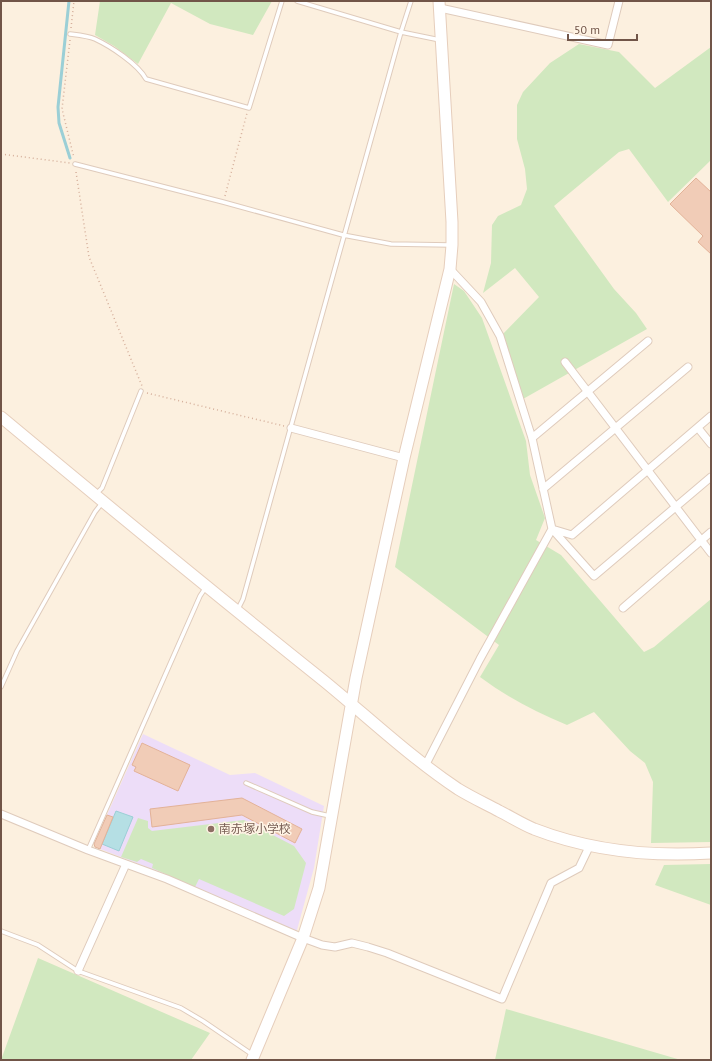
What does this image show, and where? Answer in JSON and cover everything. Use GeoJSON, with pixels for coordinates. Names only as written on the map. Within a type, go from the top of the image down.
{"type":"FeatureCollection","features":[{"type":"Feature","properties":{"kind":"street"},"geometry":{"type":"LineString","coordinates":[[253,1058],[303,938],[318,888],[356,678],[404,458],[450,269],[452,222],[440,4],[608,44],[619,1]]}},
{"type":"Feature","properties":{"kind":"street"},"geometry":{"type":"LineString","coordinates":[[450,269],[481,302],[500,336],[532,438],[552,529],[594,576],[711,476]]}},
{"type":"Feature","properties":{"kind":"street"},"geometry":{"type":"LineString","coordinates":[[532,438],[648,341]]}},
{"type":"Feature","properties":{"kind":"street"},"geometry":{"type":"LineString","coordinates":[[565,362],[711,553]]}},
{"type":"Feature","properties":{"kind":"street"},"geometry":{"type":"LineString","coordinates":[[543,490],[688,366]]}},
{"type":"Feature","properties":{"kind":"street"},"geometry":{"type":"LineString","coordinates":[[552,529],[572,535],[711,416]]}},
{"type":"Feature","properties":{"kind":"street"},"geometry":{"type":"LineString","coordinates":[[1,417],[425,766],[460,790],[532,828],[570,841],[616,850],[647,854],[686,855],[711,853]]}},
{"type":"Feature","properties":{"kind":"street"},"geometry":{"type":"LineString","coordinates":[[291,428],[404,458]]}},
{"type":"Feature","properties":{"kind":"street"},"geometry":{"type":"LineString","coordinates":[[698,428],[711,444]]}},
{"type":"Feature","properties":{"kind":"street"},"geometry":{"type":"LineString","coordinates":[[425,766],[480,659],[552,529]]}},
{"type":"Feature","properties":{"kind":"street"},"geometry":{"type":"LineString","coordinates":[[623,608],[701,539],[711,532]]}},
{"type":"Feature","properties":{"kind":"street"},"geometry":{"type":"LineString","coordinates":[[1,814],[88,850],[167,879],[303,938],[328,946],[352,943],[368,946],[502,999],[551,883],[579,868],[590,845]]}},
{"type":"Feature","properties":{"kind":"street"},"geometry":{"type":"LineString","coordinates":[[78,971],[126,864]]}},
{"type":"Feature","properties":{"kind":"lane"},"geometry":{"type":"LineString","coordinates":[[70,34],[94,39],[113,50],[131,62],[144,74],[146,79],[249,108],[282,1]]}},
{"type":"Feature","properties":{"kind":"lane"},"geometry":{"type":"LineString","coordinates":[[297,1],[401,32],[441,40]]}},
{"type":"Feature","properties":{"kind":"lane"},"geometry":{"type":"LineString","coordinates":[[236,611],[243,599],[343,235],[411,1]]}},
{"type":"Feature","properties":{"kind":"lane"},"geometry":{"type":"LineString","coordinates":[[75,164],[343,235],[391,244],[452,246]]}},
{"type":"Feature","properties":{"kind":"lane"},"geometry":{"type":"LineString","coordinates":[[1,687],[17,651],[96,512],[102,488],[141,391]]}},
{"type":"Feature","properties":{"kind":"lane"},"geometry":{"type":"LineString","coordinates":[[88,850],[200,596],[206,586]]}},
{"type":"Feature","properties":{"kind":"lane"},"geometry":{"type":"LineString","coordinates":[[246,783],[312,812],[331,817]]}},
{"type":"Feature","properties":{"kind":"lane"},"geometry":{"type":"LineString","coordinates":[[1,931],[38,945],[52,956],[78,971],[181,1008],[203,1020],[253,1058]]}},
{"type":"Feature","properties":{"kind":"path"},"geometry":{"type":"LineString","coordinates":[[74,1],[62,109],[75,164],[89,257],[143,384],[141,391],[291,428]]}},
{"type":"Feature","properties":{"kind":"path"},"geometry":{"type":"LineString","coordinates":[[223,202],[249,108]]}},
{"type":"Feature","properties":{"kind":"path"},"geometry":{"type":"LineString","coordinates":[[1,154],[75,164]]}},
{"type":"Feature","properties":{"kind":"shaded area","name":"南赤塚小学校"},"geometry":{"type":"Polygon","coordinates":[[[143,734],[230,775],[255,773],[324,806],[314,868],[297,930],[292,931],[170,876],[95,847],[94,844],[143,734]]]}},
{"type":"Feature","properties":{"kind":"green space"},"geometry":{"type":"Polygon","coordinates":[[[100,1],[272,1],[253,35],[210,24],[171,3],[138,64],[114,46],[95,35],[100,1]]]}},
{"type":"Feature","properties":{"kind":"green space"},"geometry":{"type":"Polygon","coordinates":[[[579,44],[619,52],[655,88],[711,47],[711,160],[668,202],[629,149],[619,152],[554,206],[614,289],[636,313],[647,329],[523,399],[510,356],[500,337],[539,297],[515,268],[483,293],[491,263],[492,225],[498,216],[521,205],[527,189],[525,169],[517,139],[517,105],[523,92],[550,63],[579,44]]]}},
{"type":"Feature","properties":{"kind":"green space"},"geometry":{"type":"Polygon","coordinates":[[[454,284],[464,291],[482,318],[526,441],[530,475],[545,518],[536,540],[561,555],[644,652],[654,647],[711,599],[711,842],[651,843],[653,782],[645,763],[630,751],[594,712],[567,725],[522,704],[480,677],[499,645],[395,567],[454,284]]]}},
{"type":"Feature","properties":{"kind":"green space"},"geometry":{"type":"Polygon","coordinates":[[[138,818],[148,821],[148,828],[152,831],[244,820],[294,846],[306,863],[294,909],[284,916],[199,879],[195,887],[152,868],[153,864],[141,859],[137,862],[121,857],[138,818]]]}},
{"type":"Feature","properties":{"kind":"green space"},"geometry":{"type":"Polygon","coordinates":[[[711,864],[711,905],[655,885],[664,865],[711,864]]]}},
{"type":"Feature","properties":{"kind":"green space"},"geometry":{"type":"Polygon","coordinates":[[[38,958],[210,1033],[191,1060],[1,1060],[38,958]]]}},
{"type":"Feature","properties":{"kind":"green space"},"geometry":{"type":"Polygon","coordinates":[[[506,1009],[681,1060],[495,1060],[506,1009]]]}},
{"type":"Feature","properties":{"kind":"water"},"geometry":{"type":"Polygon","coordinates":[[[116,811],[133,817],[119,851],[102,844],[116,811]]]}},
{"type":"Feature","properties":{"kind":"building"},"geometry":{"type":"Polygon","coordinates":[[[696,178],[711,192],[711,254],[698,242],[703,236],[670,204],[696,178]]]}},
{"type":"Feature","properties":{"kind":"building"},"geometry":{"type":"Polygon","coordinates":[[[142,743],[190,765],[178,791],[134,771],[136,767],[132,765],[142,743]]]}},
{"type":"Feature","properties":{"kind":"building"},"geometry":{"type":"Polygon","coordinates":[[[242,798],[302,829],[295,843],[242,815],[152,827],[150,809],[242,798]]]}},
{"type":"Feature","properties":{"kind":"building"},"geometry":{"type":"Polygon","coordinates":[[[107,815],[113,817],[100,849],[95,847],[94,844],[107,815]]]}},
{"type":"Feature","properties":{"kind":"waterway"},"geometry":{"type":"LineString","coordinates":[[69,1],[58,107],[59,123],[70,158]]}},
{"type":"Feature","properties":{"kind":"place","name":"南赤塚小学校"},"geometry":{"type":"Point","coordinates":[211,829]}}]}
